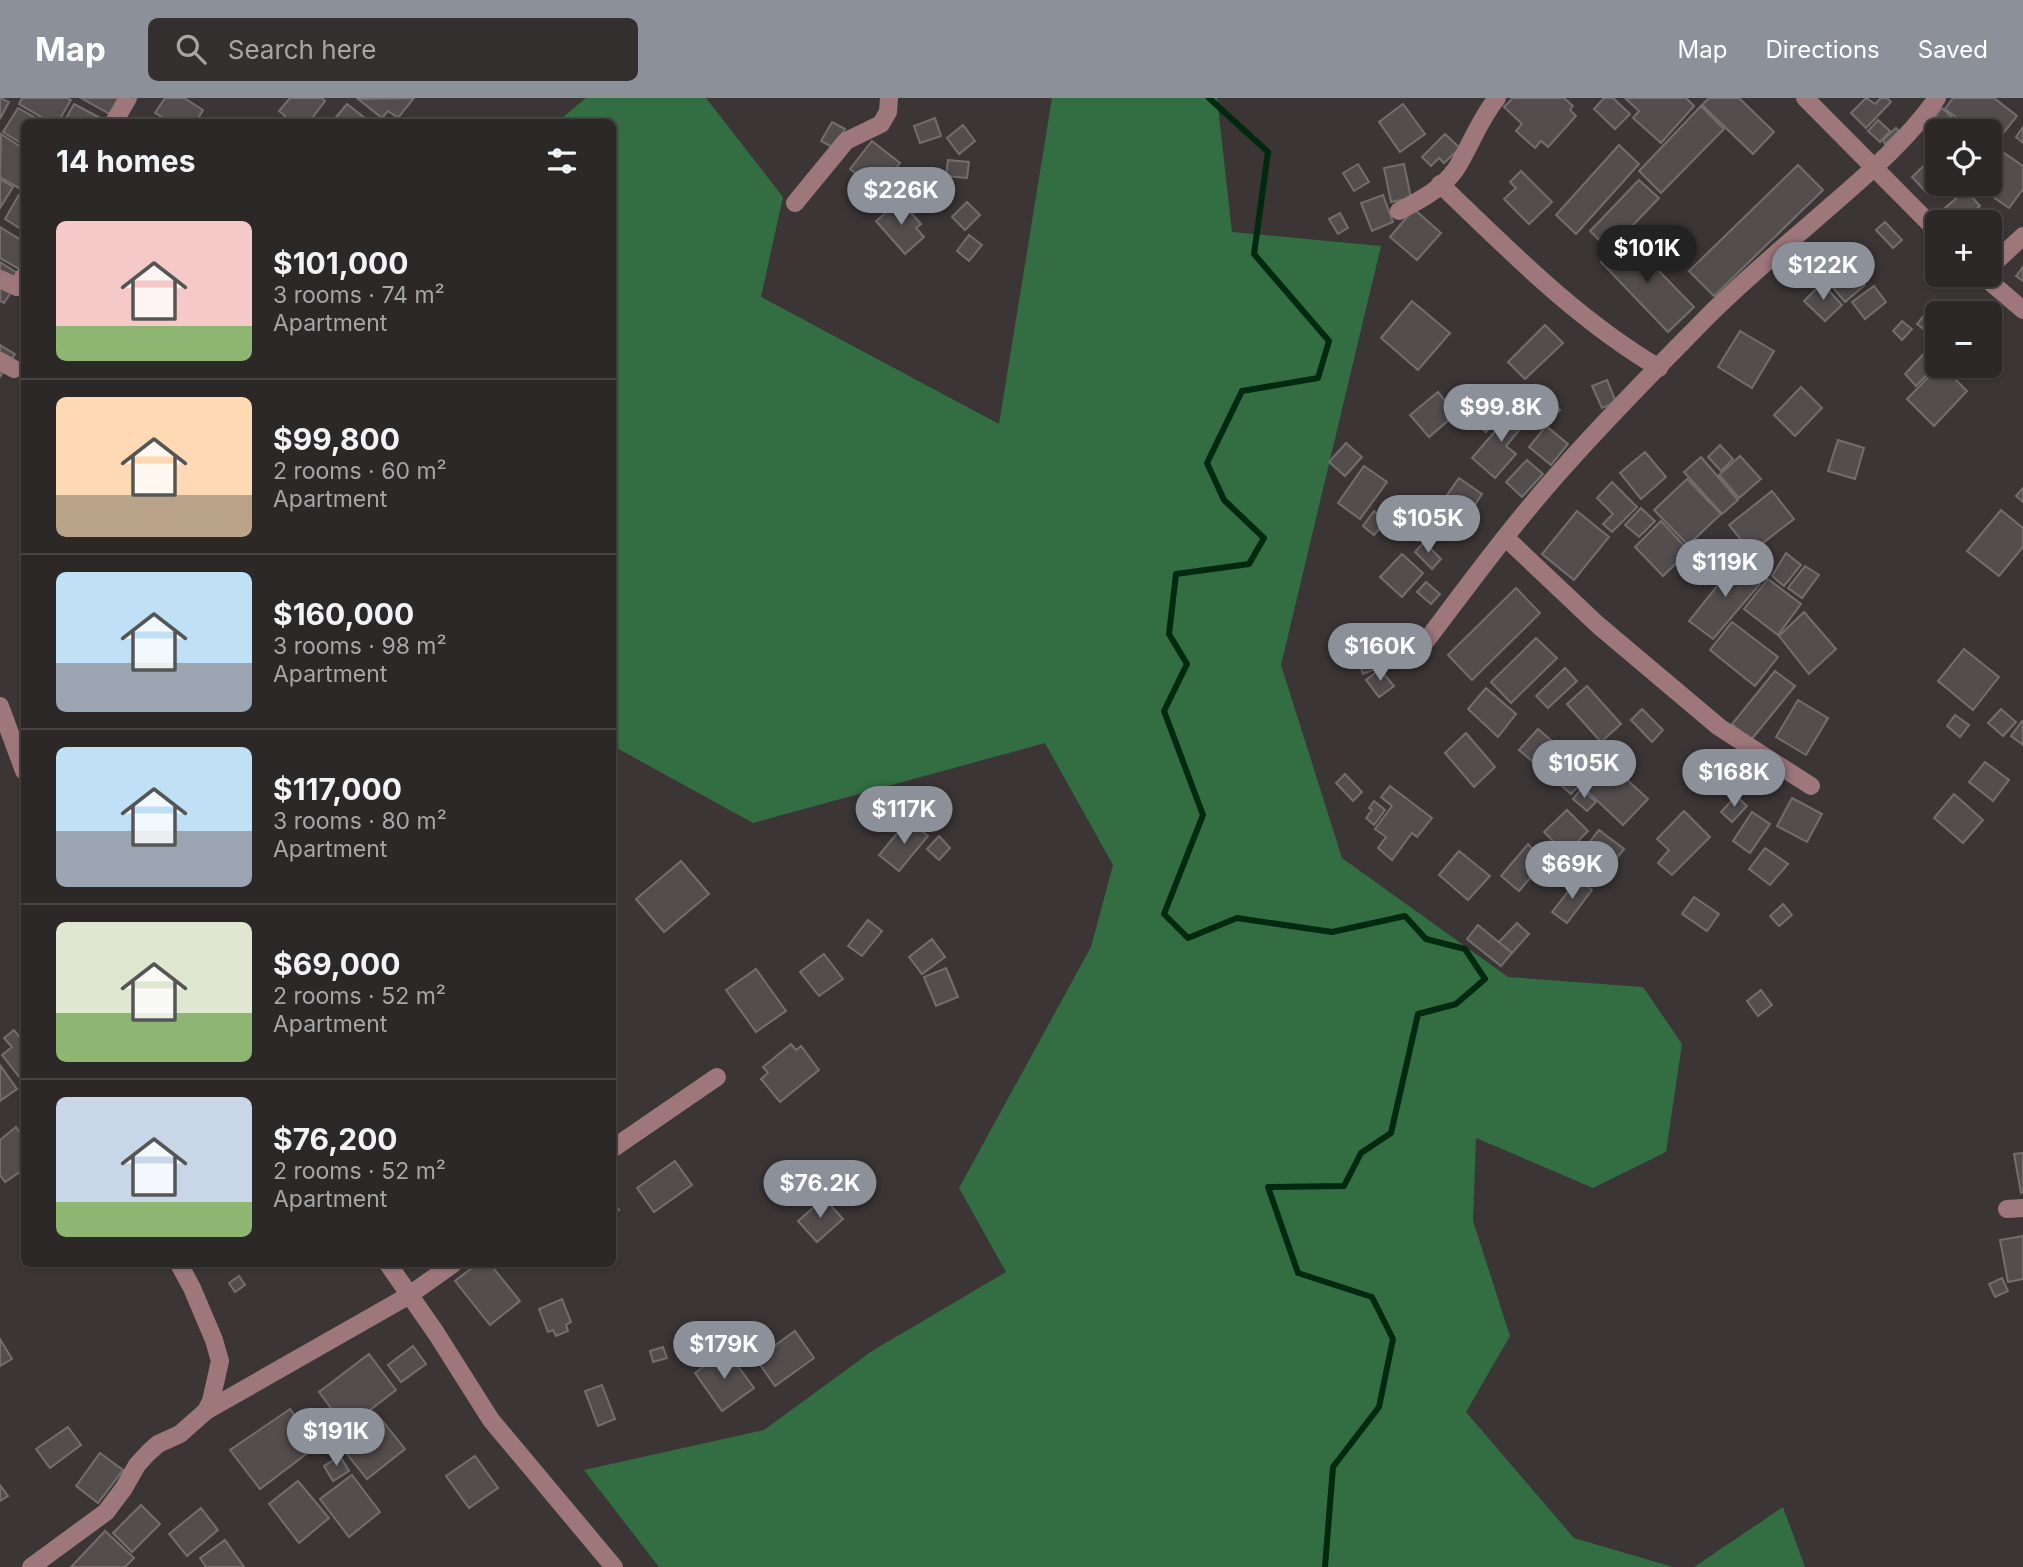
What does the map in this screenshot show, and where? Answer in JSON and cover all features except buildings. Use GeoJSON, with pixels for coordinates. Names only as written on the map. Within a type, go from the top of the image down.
{"type":"FeatureCollection","features":[{"type":"Feature","properties":{"kind":"street"},"geometry":{"type":"LineString","coordinates":[[116,119],[128,98]]}},
{"type":"Feature","properties":{"kind":"street"},"geometry":{"type":"LineString","coordinates":[[795,204],[846,141],[881,124],[888,112],[889,98]]}},
{"type":"Feature","properties":{"kind":"street"},"geometry":{"type":"LineString","coordinates":[[1399,211],[1432,193],[1455,170],[1484,114],[1497,98]]}},
{"type":"Feature","properties":{"kind":"street"},"geometry":{"type":"LineString","coordinates":[[1805,98],[1925,219]]}},
{"type":"Feature","properties":{"kind":"street"},"geometry":{"type":"LineString","coordinates":[[1413,658],[1563,468],[1708,316],[1874,169],[1920,122],[1937,98]]}},
{"type":"Feature","properties":{"kind":"street"},"geometry":{"type":"LineString","coordinates":[[1440,184],[1538,278],[1600,328],[1659,368]]}},
{"type":"Feature","properties":{"kind":"street"},"geometry":{"type":"LineString","coordinates":[[2002,256],[2023,236]]}},
{"type":"Feature","properties":{"kind":"street"},"geometry":{"type":"LineString","coordinates":[[0,279],[17,287],[21,281]]}},
{"type":"Feature","properties":{"kind":"street"},"geometry":{"type":"LineString","coordinates":[[1996,287],[2023,310]]}},
{"type":"Feature","properties":{"kind":"street"},"geometry":{"type":"LineString","coordinates":[[1506,538],[1598,625],[1718,727],[1811,786]]}},
{"type":"Feature","properties":{"kind":"street"},"geometry":{"type":"LineString","coordinates":[[0,706],[21,763]]}},
{"type":"Feature","properties":{"kind":"street"},"geometry":{"type":"LineString","coordinates":[[616,1146],[717,1077]]}},
{"type":"Feature","properties":{"kind":"street"},"geometry":{"type":"LineString","coordinates":[[181,1267],[214,1340],[220,1362],[206,1411]]}},
{"type":"Feature","properties":{"kind":"street"},"geometry":{"type":"LineString","coordinates":[[390,1267],[491,1420],[614,1567]]}},
{"type":"Feature","properties":{"kind":"street"},"geometry":{"type":"LineString","coordinates":[[31,1567],[106,1512],[137,1465],[158,1444],[180,1434],[206,1411],[408,1296],[449,1267]]}},
{"type":"Feature","properties":{"kind":"green space"},"geometry":{"type":"Polygon","coordinates":[[[586,98],[706,98],[783,197],[761,297],[999,424],[1052,98],[1217,98],[1232,232],[1381,246],[1281,665],[1342,858],[1508,977],[1643,987],[1682,1044],[1666,1152],[1593,1188],[1476,1138],[1473,1221],[1510,1336],[1466,1412],[1574,1538],[1673,1567],[659,1567],[584,1470],[764,1430],[872,1351],[1006,1272],[959,1188],[1091,947],[1113,865],[1045,743],[753,823],[616,748],[616,119],[561,119],[586,98]]]}},
{"type":"Feature","properties":{"kind":"green space"},"geometry":{"type":"Polygon","coordinates":[[[1783,1507],[1805,1567],[1694,1567],[1783,1507]]]}},
{"type":"Feature","properties":{"kind":"waterway"},"geometry":{"type":"LineString","coordinates":[[1209,98],[1268,152],[1254,254],[1329,341],[1318,378],[1242,391],[1207,463],[1224,500],[1264,538],[1249,564],[1176,574],[1169,634],[1187,664],[1164,711],[1203,815],[1164,914],[1188,938],[1237,918],[1332,932],[1405,916],[1426,939],[1465,949],[1485,979],[1456,1004],[1418,1014],[1391,1133],[1361,1153],[1344,1186],[1268,1187],[1298,1273],[1372,1297],[1393,1339],[1379,1407],[1333,1467],[1325,1567]]}}]}
